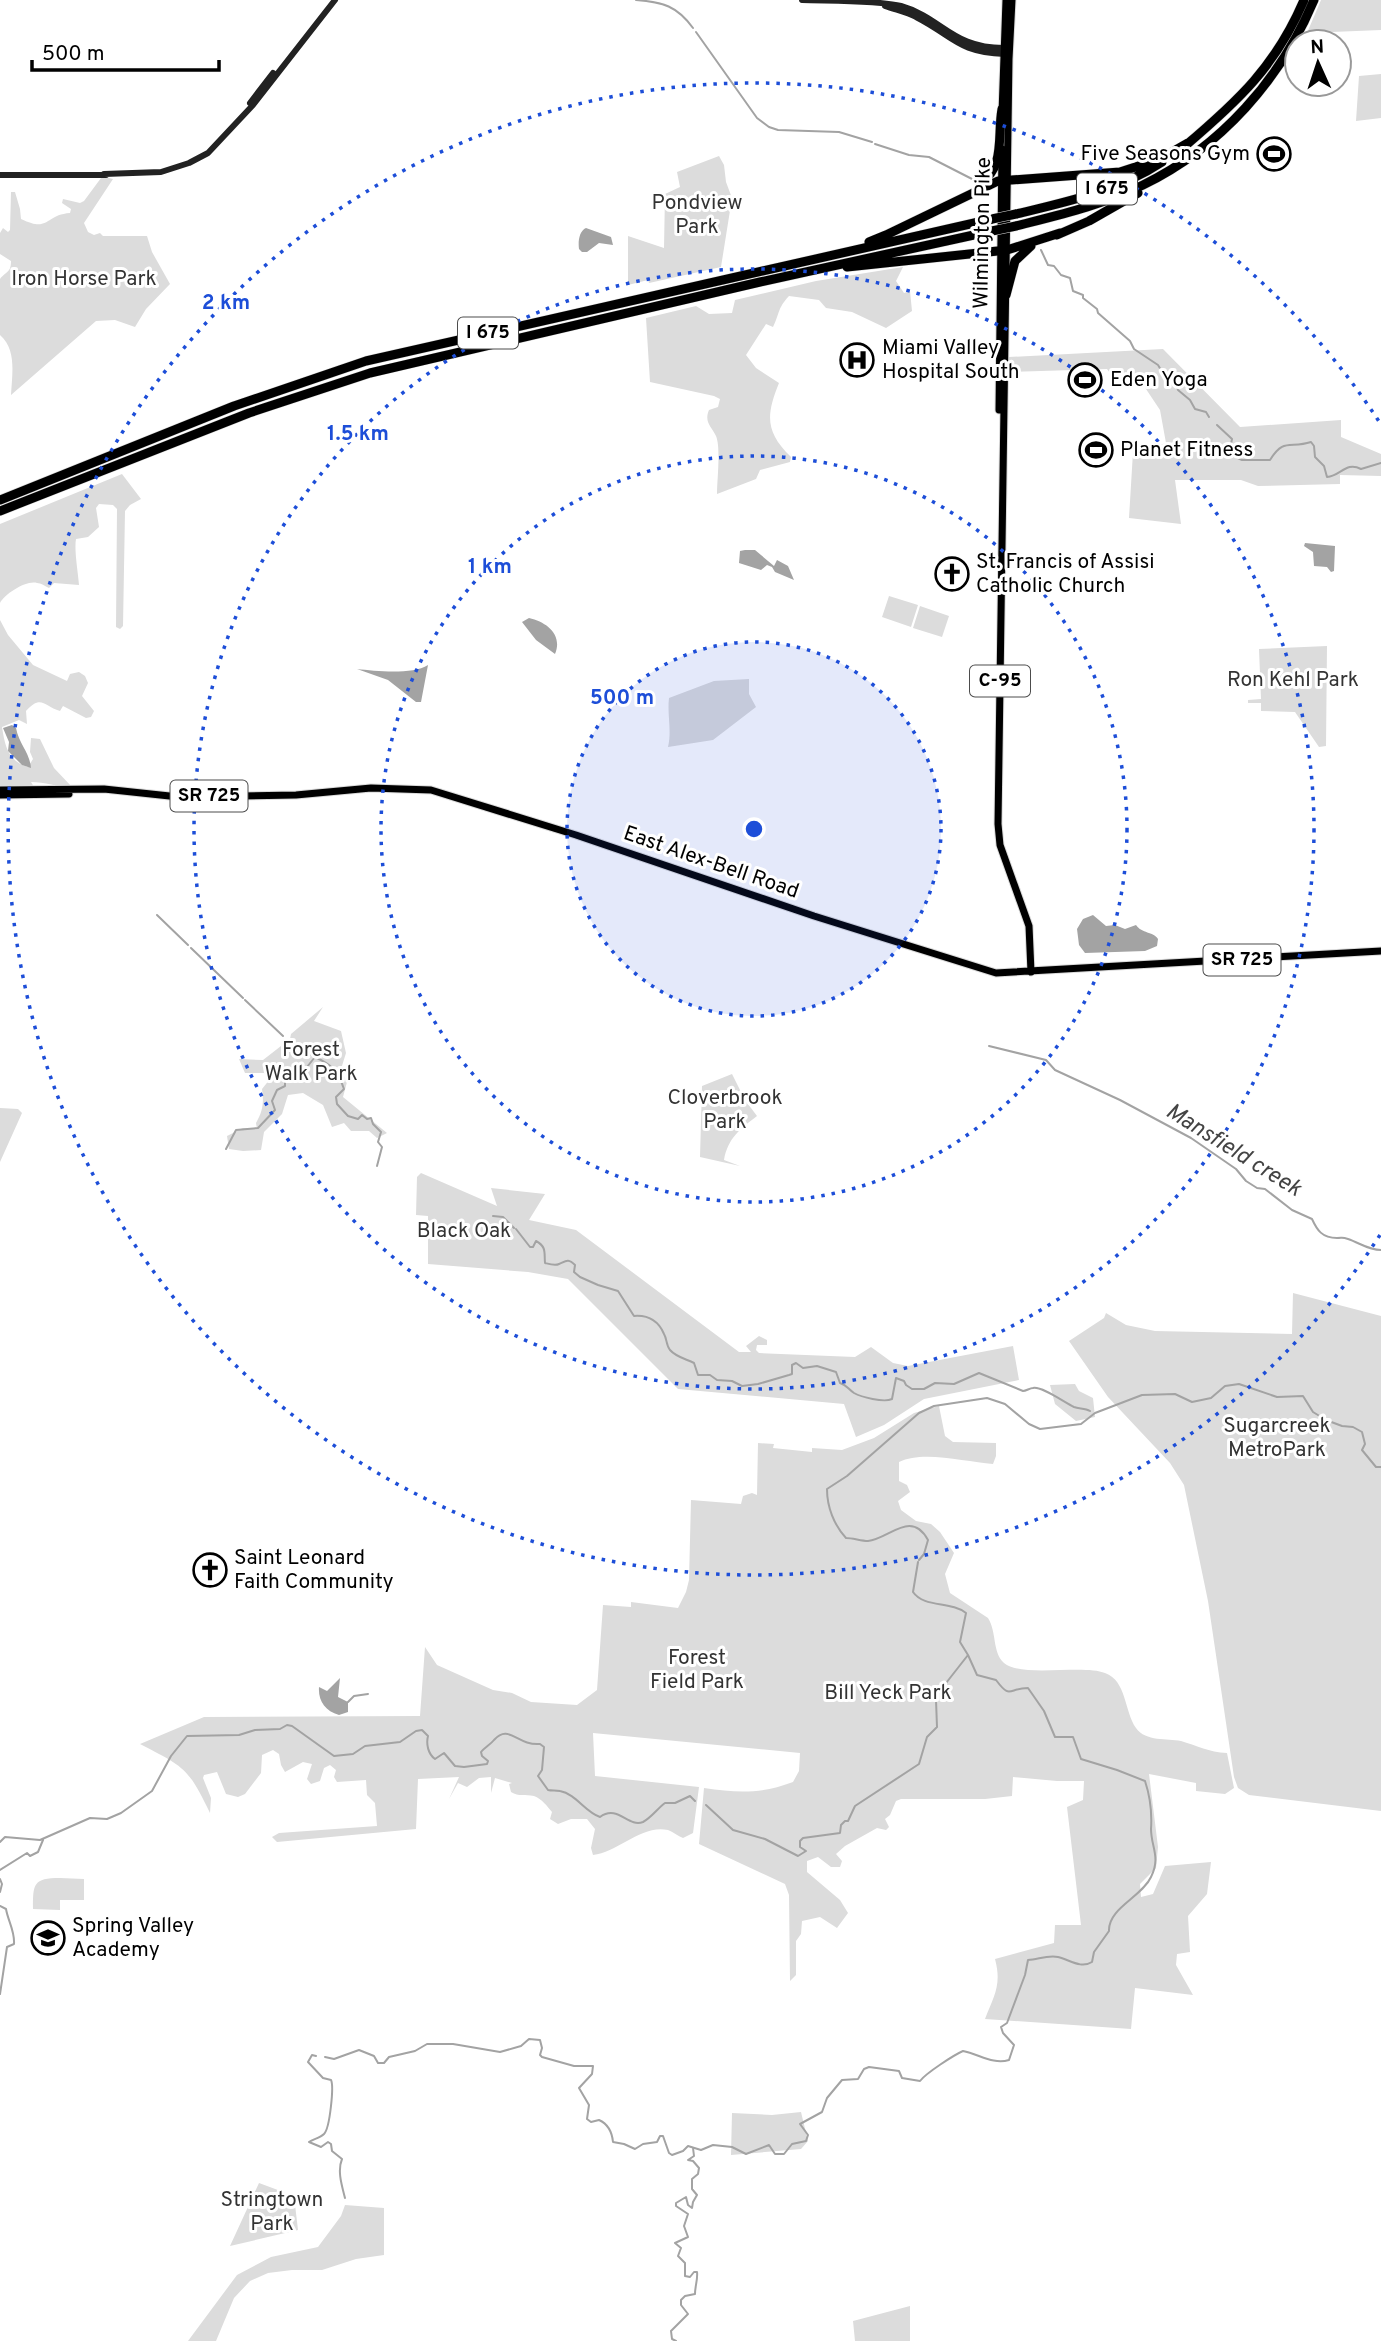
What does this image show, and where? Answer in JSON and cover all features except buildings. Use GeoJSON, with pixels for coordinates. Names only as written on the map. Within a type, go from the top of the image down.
{"type":"FeatureCollection","features":[{"type":"Feature","properties":{"kind":"highway","name":"I 675"},"geometry":{"type":"LineString","coordinates":[[0,500],[234,406],[366,361],[1016,214],[1080,198],[1136,178],[1188,143],[1234,105],[1283,42],[1304,0]]}},
{"type":"Feature","properties":{"kind":"highway","name":"I 675"},"geometry":{"type":"LineString","coordinates":[[0,511],[249,413],[339,382],[414,361],[1016,226],[1120,195],[1143,186],[1189,159],[1227,128],[1260,91],[1290,50],[1314,0]]}},
{"type":"Feature","properties":{"kind":"highway"},"geometry":{"type":"LineString","coordinates":[[933,211],[983,183],[994,170],[1000,149],[1002,109]]}},
{"type":"Feature","properties":{"kind":"highway"},"geometry":{"type":"LineString","coordinates":[[762,270],[876,240],[982,187],[1005,180],[1120,172],[1160,159],[1188,143]]}},
{"type":"Feature","properties":{"kind":"highway"},"geometry":{"type":"LineString","coordinates":[[1006,295],[1010,275],[1020,255],[1031,246],[1088,221],[1135,195],[1189,159]]}},
{"type":"Feature","properties":{"kind":"highway"},"geometry":{"type":"LineString","coordinates":[[793,275],[1004,251],[1060,233]]}},
{"type":"Feature","properties":{"kind":"main road"},"geometry":{"type":"LineString","coordinates":[[0,175],[155,173],[192,162],[219,143],[333,0]]}},
{"type":"Feature","properties":{"kind":"main road"},"geometry":{"type":"LineString","coordinates":[[802,0],[877,4],[912,15],[966,48],[988,53],[1004,51]]}},
{"type":"Feature","properties":{"kind":"main road","name":"Wilmington Pike"},"geometry":{"type":"LineString","coordinates":[[1005,180],[1002,109],[1006,0]]}},
{"type":"Feature","properties":{"kind":"main road","name":"Wilmington Pike"},"geometry":{"type":"LineString","coordinates":[[1012,0],[1005,180],[993,803],[995,842],[1007,875],[1013,883]]}},
{"type":"Feature","properties":{"kind":"main road","name":"Wilmington Pike"},"geometry":{"type":"LineString","coordinates":[[1004,251],[1006,295],[998,824],[1000,845],[1030,926],[1031,972]]}},
{"type":"Feature","properties":{"kind":"main road","name":"East Alex-Bell Road"},"geometry":{"type":"LineString","coordinates":[[0,792],[117,794],[173,802],[431,790],[992,973],[1031,972]]}},
{"type":"Feature","properties":{"kind":"main road","name":"SR 725"},"geometry":{"type":"LineString","coordinates":[[1031,972],[1381,951]]}},
{"type":"Feature","properties":{"kind":"green space"},"geometry":{"type":"Polygon","coordinates":[[[1321,0],[1381,0],[1381,30],[1309,28],[1321,0]]]}},
{"type":"Feature","properties":{"kind":"green space"},"geometry":{"type":"Polygon","coordinates":[[[1381,74],[1381,118],[1356,121],[1359,76],[1381,74]]]}},
{"type":"Feature","properties":{"kind":"green space","name":"Pondview Park"},"geometry":{"type":"Polygon","coordinates":[[[719,156],[724,165],[732,198],[721,267],[628,285],[628,236],[664,248],[665,194],[680,187],[677,172],[719,156]]]}},
{"type":"Feature","properties":{"kind":"green space","name":"Iron Horse Park"},"geometry":{"type":"Polygon","coordinates":[[[101,178],[113,179],[84,223],[88,232],[94,235],[100,233],[103,236],[147,236],[152,252],[170,284],[146,309],[135,327],[115,320],[96,321],[11,395],[11,355],[0,335],[0,279],[9,270],[11,261],[0,254],[0,233],[3,228],[8,232],[10,230],[11,192],[15,192],[21,219],[42,224],[70,213],[71,209],[62,203],[63,199],[80,203],[84,201],[101,178]]]}},
{"type":"Feature","properties":{"kind":"green space"},"geometry":{"type":"Polygon","coordinates":[[[903,267],[896,281],[904,293],[910,291],[912,311],[886,328],[852,312],[826,308],[819,300],[789,296],[785,300],[773,327],[766,324],[746,355],[756,368],[779,383],[770,423],[776,439],[791,457],[790,462],[760,470],[756,479],[717,494],[719,456],[716,436],[707,418],[709,410],[718,407],[720,399],[650,382],[646,318],[696,306],[709,314],[732,313],[735,300],[816,281],[903,267]]]}},
{"type":"Feature","properties":{"kind":"green space"},"geometry":{"type":"Polygon","coordinates":[[[1163,349],[1240,427],[1341,420],[1341,437],[1381,454],[1381,476],[1340,475],[1340,484],[1258,486],[1241,480],[1175,480],[1181,524],[1129,518],[1133,452],[1166,443],[1160,410],[1136,374],[1110,373],[1107,369],[1008,372],[1009,357],[1163,349]]]}},
{"type":"Feature","properties":{"kind":"green space"},"geometry":{"type":"Polygon","coordinates":[[[122,474],[141,499],[125,511],[123,626],[120,629],[116,627],[117,509],[113,505],[99,504],[96,508],[99,527],[88,537],[76,539],[79,585],[54,583],[49,588],[38,583],[27,584],[11,592],[0,603],[0,524],[122,474]]]}},
{"type":"Feature","properties":{"kind":"green space"},"geometry":{"type":"Polygon","coordinates":[[[889,596],[918,605],[911,627],[882,617],[889,596]]]}},
{"type":"Feature","properties":{"kind":"green space"},"geometry":{"type":"Polygon","coordinates":[[[920,606],[949,616],[942,637],[913,628],[920,606]]]}},
{"type":"Feature","properties":{"kind":"green space"},"geometry":{"type":"Polygon","coordinates":[[[0,620],[8,635],[33,665],[67,681],[70,674],[79,672],[85,676],[88,683],[82,696],[94,711],[91,717],[86,718],[63,706],[60,711],[39,702],[26,711],[27,724],[19,720],[2,727],[6,746],[16,761],[28,767],[33,759],[30,752],[31,738],[40,739],[54,768],[72,787],[31,782],[34,787],[0,787],[0,620]]]}},
{"type":"Feature","properties":{"kind":"green space","name":"Ron Kehl Park"},"geometry":{"type":"Polygon","coordinates":[[[1327,646],[1326,746],[1319,747],[1295,712],[1261,711],[1261,703],[1248,703],[1248,700],[1261,699],[1259,649],[1327,646]]]}},
{"type":"Feature","properties":{"kind":"green space"},"geometry":{"type":"Polygon","coordinates":[[[749,679],[749,694],[756,707],[713,740],[668,747],[669,698],[714,681],[749,679]]]}},
{"type":"Feature","properties":{"kind":"green space","name":"Forest Walk Park"},"geometry":{"type":"Polygon","coordinates":[[[323,1007],[314,1021],[341,1031],[346,1053],[341,1069],[347,1082],[343,1097],[387,1133],[377,1138],[369,1131],[351,1131],[344,1123],[332,1127],[323,1105],[303,1093],[288,1095],[282,1114],[264,1132],[261,1150],[229,1149],[227,1136],[243,1128],[257,1129],[256,1123],[263,1098],[262,1089],[270,1079],[264,1073],[245,1073],[239,1059],[263,1060],[290,1039],[291,1034],[323,1007]]]}},
{"type":"Feature","properties":{"kind":"green space","name":"Cloverbrook Park"},"geometry":{"type":"Polygon","coordinates":[[[732,1074],[745,1100],[757,1116],[745,1125],[728,1146],[724,1160],[740,1166],[700,1157],[702,1086],[732,1074]]]}},
{"type":"Feature","properties":{"kind":"green space"},"geometry":{"type":"Polygon","coordinates":[[[0,1108],[18,1109],[22,1113],[0,1162],[0,1108]]]}},
{"type":"Feature","properties":{"kind":"green space","name":"Black Oak"},"geometry":{"type":"Polygon","coordinates":[[[421,1173],[497,1206],[491,1188],[545,1194],[529,1220],[576,1230],[739,1352],[751,1352],[746,1346],[759,1336],[767,1340],[767,1345],[757,1345],[756,1350],[759,1353],[855,1357],[871,1347],[893,1363],[908,1366],[1013,1346],[1019,1380],[924,1399],[884,1425],[856,1437],[844,1404],[678,1389],[568,1279],[528,1272],[428,1264],[428,1216],[416,1215],[417,1177],[421,1173]]]}},
{"type":"Feature","properties":{"kind":"green space","name":"Sugarcreek MetroPark"},"geometry":{"type":"Polygon","coordinates":[[[1293,1293],[1381,1316],[1381,1811],[1249,1795],[1238,1788],[1234,1777],[1208,1601],[1184,1485],[1170,1463],[1108,1397],[1069,1341],[1104,1318],[1106,1313],[1126,1325],[1155,1331],[1292,1334],[1293,1293]]]}},
{"type":"Feature","properties":{"kind":"green space"},"geometry":{"type":"Polygon","coordinates":[[[1075,1384],[1079,1391],[1093,1398],[1095,1417],[1076,1421],[1055,1404],[1050,1385],[1075,1384]]]}},
{"type":"Feature","properties":{"kind":"green space"},"geometry":{"type":"Polygon","coordinates":[[[939,1406],[945,1436],[953,1442],[996,1443],[993,1464],[932,1457],[899,1462],[899,1481],[907,1485],[910,1492],[898,1501],[901,1510],[916,1521],[931,1524],[940,1532],[954,1553],[945,1574],[950,1593],[988,1618],[996,1648],[1004,1663],[1024,1670],[1082,1670],[1105,1673],[1112,1677],[1121,1689],[1132,1721],[1145,1736],[1181,1741],[1227,1753],[1234,1788],[1225,1794],[1196,1791],[1196,1783],[1149,1774],[1158,1847],[1156,1868],[1140,1884],[1141,1897],[1153,1894],[1165,1866],[1211,1862],[1207,1894],[1188,1916],[1190,1952],[1177,1954],[1176,1965],[1193,1995],[1135,1988],[1131,2029],[985,2019],[997,1983],[995,1959],[1054,1943],[1055,1925],[1081,1925],[1067,1807],[1083,1800],[1084,1781],[1013,1777],[1012,1796],[985,1799],[901,1799],[896,1801],[890,1815],[885,1819],[889,1827],[886,1830],[877,1828],[836,1854],[842,1861],[840,1867],[831,1867],[818,1857],[807,1861],[807,1872],[840,1900],[848,1913],[837,1928],[820,1917],[802,1921],[801,1934],[796,1941],[796,1975],[790,1981],[789,1895],[785,1884],[699,1844],[704,1788],[749,1791],[770,1789],[793,1782],[799,1771],[800,1753],[593,1733],[595,1776],[699,1787],[693,1833],[683,1838],[668,1830],[658,1829],[639,1834],[612,1849],[593,1855],[591,1848],[595,1829],[587,1819],[571,1819],[558,1824],[550,1819],[552,1812],[539,1799],[511,1792],[509,1784],[512,1783],[495,1778],[491,1793],[491,1777],[479,1778],[467,1787],[458,1783],[449,1799],[459,1777],[418,1779],[416,1829],[277,1842],[272,1837],[279,1833],[377,1826],[375,1803],[367,1795],[366,1780],[337,1782],[334,1777],[336,1770],[330,1765],[324,1768],[320,1781],[311,1784],[307,1779],[312,1764],[303,1762],[285,1772],[279,1754],[273,1750],[262,1755],[261,1773],[245,1794],[238,1797],[226,1794],[217,1772],[204,1775],[211,1798],[210,1813],[196,1786],[183,1770],[140,1744],[204,1717],[420,1716],[425,1647],[437,1665],[493,1690],[512,1693],[531,1702],[577,1705],[597,1690],[603,1605],[631,1607],[631,1602],[678,1608],[689,1580],[691,1500],[741,1504],[743,1496],[752,1493],[757,1495],[758,1443],[774,1444],[773,1448],[812,1452],[812,1448],[842,1450],[874,1438],[914,1413],[939,1406]]]}},
{"type":"Feature","properties":{"kind":"green space"},"geometry":{"type":"Polygon","coordinates":[[[44,1879],[84,1879],[84,1900],[60,1900],[60,1910],[33,1909],[36,1884],[44,1879]]]}},
{"type":"Feature","properties":{"kind":"green space"},"geometry":{"type":"Polygon","coordinates":[[[801,2112],[808,2141],[801,2149],[731,2155],[732,2113],[772,2115],[801,2112]]]}},
{"type":"Feature","properties":{"kind":"green space","name":"Stringtown Park"},"geometry":{"type":"Polygon","coordinates":[[[259,2183],[294,2196],[298,2230],[230,2246],[259,2183]]]}},
{"type":"Feature","properties":{"kind":"green space"},"geometry":{"type":"Polygon","coordinates":[[[345,2205],[384,2208],[384,2255],[356,2259],[322,2270],[268,2273],[250,2281],[234,2298],[216,2341],[188,2341],[237,2275],[271,2257],[318,2247],[341,2216],[345,2205]]]}},
{"type":"Feature","properties":{"kind":"green space"},"geometry":{"type":"Polygon","coordinates":[[[910,2306],[910,2341],[855,2341],[853,2321],[910,2306]]]}},
{"type":"Feature","properties":{"kind":"shaded area"},"geometry":{"type":"Polygon","coordinates":[[[586,228],[611,237],[613,245],[599,243],[587,252],[582,252],[579,249],[579,240],[586,228]]]}},
{"type":"Feature","properties":{"kind":"shaded area"},"geometry":{"type":"Polygon","coordinates":[[[1305,543],[1335,546],[1334,571],[1331,572],[1327,567],[1314,566],[1313,552],[1304,546],[1305,543]]]}},
{"type":"Feature","properties":{"kind":"shaded area"},"geometry":{"type":"Polygon","coordinates":[[[755,550],[774,566],[777,560],[788,566],[794,580],[775,572],[767,565],[761,570],[739,563],[740,551],[755,550]]]}},
{"type":"Feature","properties":{"kind":"shaded area"},"geometry":{"type":"Polygon","coordinates":[[[529,618],[552,630],[557,641],[555,654],[536,640],[522,622],[529,618]]]}},
{"type":"Feature","properties":{"kind":"shaded area"},"geometry":{"type":"Polygon","coordinates":[[[428,665],[421,702],[416,702],[388,680],[357,669],[404,671],[428,665]]]}},
{"type":"Feature","properties":{"kind":"shaded area"},"geometry":{"type":"Polygon","coordinates":[[[12,725],[16,728],[31,768],[22,765],[8,751],[9,742],[3,728],[12,725]]]}},
{"type":"Feature","properties":{"kind":"shaded area"},"geometry":{"type":"Polygon","coordinates":[[[1093,915],[1106,926],[1115,925],[1125,929],[1136,925],[1156,936],[1157,946],[1145,951],[1085,953],[1079,945],[1077,929],[1083,919],[1093,915]]]}},
{"type":"Feature","properties":{"kind":"shaded area"},"geometry":{"type":"Polygon","coordinates":[[[340,1678],[338,1697],[348,1702],[348,1712],[339,1715],[323,1705],[319,1687],[327,1691],[340,1678]]]}},
{"type":"Feature","properties":{"kind":"waterway"},"geometry":{"type":"LineString","coordinates":[[636,0],[669,6],[693,28]]}},
{"type":"Feature","properties":{"kind":"waterway"},"geometry":{"type":"LineString","coordinates":[[696,32],[757,118],[769,127],[778,130],[839,132],[872,142]]}},
{"type":"Feature","properties":{"kind":"waterway"},"geometry":{"type":"LineString","coordinates":[[875,144],[909,155],[929,157],[974,180]]}},
{"type":"Feature","properties":{"kind":"waterway"},"geometry":{"type":"LineString","coordinates":[[1041,250],[1048,265],[1054,266],[1061,275],[1070,278],[1073,291],[1083,295],[1098,313],[1130,341],[1134,349],[1158,365],[1195,409],[1206,412],[1209,417]]}},
{"type":"Feature","properties":{"kind":"waterway"},"geometry":{"type":"LineString","coordinates":[[1217,425],[1232,439],[1229,454],[1242,460],[1270,460],[1279,448],[1311,442],[1315,457],[1324,466],[1327,477],[1347,468],[1361,469],[1381,463]]}},
{"type":"Feature","properties":{"kind":"waterway"},"geometry":{"type":"LineString","coordinates":[[157,915],[188,945]]}},
{"type":"Feature","properties":{"kind":"waterway"},"geometry":{"type":"LineString","coordinates":[[191,948],[243,998]]}},
{"type":"Feature","properties":{"kind":"waterway"},"geometry":{"type":"LineString","coordinates":[[245,1000],[283,1036]]}},
{"type":"Feature","properties":{"kind":"waterway"},"geometry":{"type":"LineString","coordinates":[[289,1040],[313,1056]]}},
{"type":"Feature","properties":{"kind":"waterway","name":"Mansfield creek"},"geometry":{"type":"LineString","coordinates":[[989,1046],[1046,1060],[1055,1070],[1120,1100],[1191,1138],[1236,1169],[1246,1181],[1257,1188],[1265,1189],[1292,1210],[1312,1219],[1324,1235],[1346,1238],[1368,1248],[1381,1250]]}},
{"type":"Feature","properties":{"kind":"waterway"},"geometry":{"type":"LineString","coordinates":[[226,1149],[236,1130],[258,1128],[275,1110],[272,1101],[277,1090],[285,1086],[285,1078],[303,1072],[315,1057],[337,1073],[344,1089],[336,1097],[337,1104],[348,1116],[358,1119],[362,1115],[367,1119],[371,1118],[381,1132],[378,1142],[382,1147],[377,1166]]}},
{"type":"Feature","properties":{"kind":"waterway"},"geometry":{"type":"LineString","coordinates":[[493,1216],[503,1217],[514,1228]]}},
{"type":"Feature","properties":{"kind":"waterway"},"geometry":{"type":"LineString","coordinates":[[516,1229],[530,1247],[533,1247],[536,1241],[542,1246],[545,1263],[556,1265],[571,1261],[575,1265],[574,1272],[580,1277],[618,1291],[634,1316],[643,1316],[659,1325],[670,1350],[694,1363],[698,1375],[710,1375],[717,1380],[732,1381],[742,1386],[792,1374],[792,1365],[796,1363],[803,1368],[817,1366],[836,1372],[840,1383],[854,1393],[884,1400],[892,1399],[896,1378],[912,1389],[924,1389],[935,1383],[954,1384],[979,1373],[1023,1391],[1037,1388],[1074,1407],[1090,1411]]}},
{"type":"Feature","properties":{"kind":"waterway"},"geometry":{"type":"LineString","coordinates":[[919,1560],[928,1540],[914,1527],[900,1528],[868,1541],[846,1538],[832,1515],[827,1489],[847,1476],[919,1413],[934,1406],[987,1398],[1005,1404],[1029,1424],[1040,1429],[1081,1424],[1095,1413],[1142,1395],[1175,1394],[1192,1402],[1211,1398],[1225,1386],[1239,1384],[1277,1397],[1303,1396],[1313,1412],[1326,1420],[1362,1432],[1365,1444],[1362,1450],[1376,1467],[1381,1467]]}},
{"type":"Feature","properties":{"kind":"waterway"},"geometry":{"type":"LineString","coordinates":[[706,1805],[733,1830],[765,1839],[798,1856],[806,1851],[800,1847],[803,1838],[840,1833],[841,1825],[848,1821],[855,1806],[919,1764],[927,1737],[937,1727],[936,1700],[939,1692],[968,1655],[960,1642],[966,1613],[960,1609],[931,1603],[913,1592],[918,1562]]}},
{"type":"Feature","properties":{"kind":"waterway"},"geometry":{"type":"LineString","coordinates":[[325,2057],[334,2059],[359,2050],[374,2056],[378,2063],[384,2063],[389,2057],[415,2051],[427,2044],[453,2044],[500,2052],[521,2046],[529,2039],[540,2040],[542,2057],[574,2066],[593,2066],[592,2074],[579,2088],[589,2105],[587,2119],[591,2122],[599,2120],[605,2124],[611,2132],[613,2142],[635,2149],[643,2144],[657,2142],[660,2136],[663,2136],[672,2155],[688,2146],[701,2150],[713,2145],[732,2147],[746,2154],[769,2145],[775,2154],[784,2154],[792,2144],[806,2141],[808,2135],[800,2124],[822,2112],[827,2098],[842,2080],[858,2079],[864,2069],[869,2067],[899,2071],[902,2078],[920,2081],[940,2064],[963,2051],[992,2060],[1009,2060],[1014,2045],[1001,2027],[1007,2023],[1028,1960],[1054,1957],[1080,1964],[1092,1962],[1094,1952],[1109,1931],[1114,1916],[1151,1877],[1155,1858],[1150,1805],[1145,1781],[1081,1759],[1073,1737],[1055,1737],[1044,1711],[1028,1688],[1010,1692],[996,1680],[977,1675],[968,1655]]}},
{"type":"Feature","properties":{"kind":"waterway"},"geometry":{"type":"LineString","coordinates":[[348,1702],[354,1696],[368,1694]]}},
{"type":"Feature","properties":{"kind":"waterway"},"geometry":{"type":"LineString","coordinates":[[0,1842],[5,1837],[40,1840],[90,1818],[107,1819],[121,1813],[152,1791],[171,1756],[187,1736],[239,1735],[255,1730],[280,1729],[287,1725],[334,1756],[353,1754],[365,1746],[400,1742],[422,1730],[428,1736],[428,1749],[435,1759],[444,1753],[455,1766],[464,1767],[487,1764],[488,1761],[481,1752],[499,1735],[509,1734],[544,1747],[542,1770],[538,1776],[548,1790],[566,1793],[600,1817],[612,1813],[638,1823],[646,1820],[665,1803],[675,1803],[690,1796],[695,1801]]}},
{"type":"Feature","properties":{"kind":"waterway"},"geometry":{"type":"LineString","coordinates":[[0,1870],[27,1853],[30,1856],[38,1852],[43,1840]]}},
{"type":"Feature","properties":{"kind":"waterway"},"geometry":{"type":"LineString","coordinates":[[0,1879],[0,1892]]}},
{"type":"Feature","properties":{"kind":"waterway"},"geometry":{"type":"LineString","coordinates":[[0,1906],[6,1909],[14,1939],[14,1944],[7,1947],[0,1994]]}},
{"type":"Feature","properties":{"kind":"waterway"},"geometry":{"type":"LineString","coordinates":[[316,2056],[312,2055],[308,2062],[323,2078],[331,2080],[332,2098],[326,2130],[309,2142],[321,2147],[328,2142],[332,2151],[342,2159],[340,2173],[345,2198]]}},
{"type":"Feature","properties":{"kind":"waterway"},"geometry":{"type":"LineString","coordinates":[[676,2341],[672,2339],[671,2331],[688,2314],[681,2305],[681,2300],[685,2296],[695,2294],[697,2277],[697,2272],[690,2277],[685,2276],[685,2263],[678,2256],[681,2248],[675,2243],[688,2237],[684,2226],[688,2214],[676,2206],[676,2203],[686,2197],[692,2208],[697,2195],[692,2189],[692,2179],[698,2174],[699,2168],[693,2161],[688,2160],[694,2156],[693,2148]]}},
{"type":"Feature","properties":{"kind":"place","name":"Five Seasons Gym"},"geometry":{"type":"Point","coordinates":[1274,154]}},
{"type":"Feature","properties":{"kind":"place","name":"Miami Valley Hospital South"},"geometry":{"type":"Point","coordinates":[857,360]}},
{"type":"Feature","properties":{"kind":"place","name":"Eden Yoga"},"geometry":{"type":"Point","coordinates":[1085,380]}},
{"type":"Feature","properties":{"kind":"place","name":"Planet Fitness"},"geometry":{"type":"Point","coordinates":[1096,450]}},
{"type":"Feature","properties":{"kind":"place","name":"St. Francis of Assisi Catholic Church"},"geometry":{"type":"Point","coordinates":[952,574]}},
{"type":"Feature","properties":{"kind":"place","name":"Saint Leonard Faith Community"},"geometry":{"type":"Point","coordinates":[210,1570]}},
{"type":"Feature","properties":{"kind":"place","name":"Spring Valley Academy"},"geometry":{"type":"Point","coordinates":[48,1938]}},
{"type":"Feature","properties":{"kind":"park label","name":"Forest Field Park"},"geometry":{"type":"Point","coordinates":[697,1670]}},
{"type":"Feature","properties":{"kind":"park label","name":"Bill Yeck Park"},"geometry":{"type":"Point","coordinates":[888,1693]}}]}
